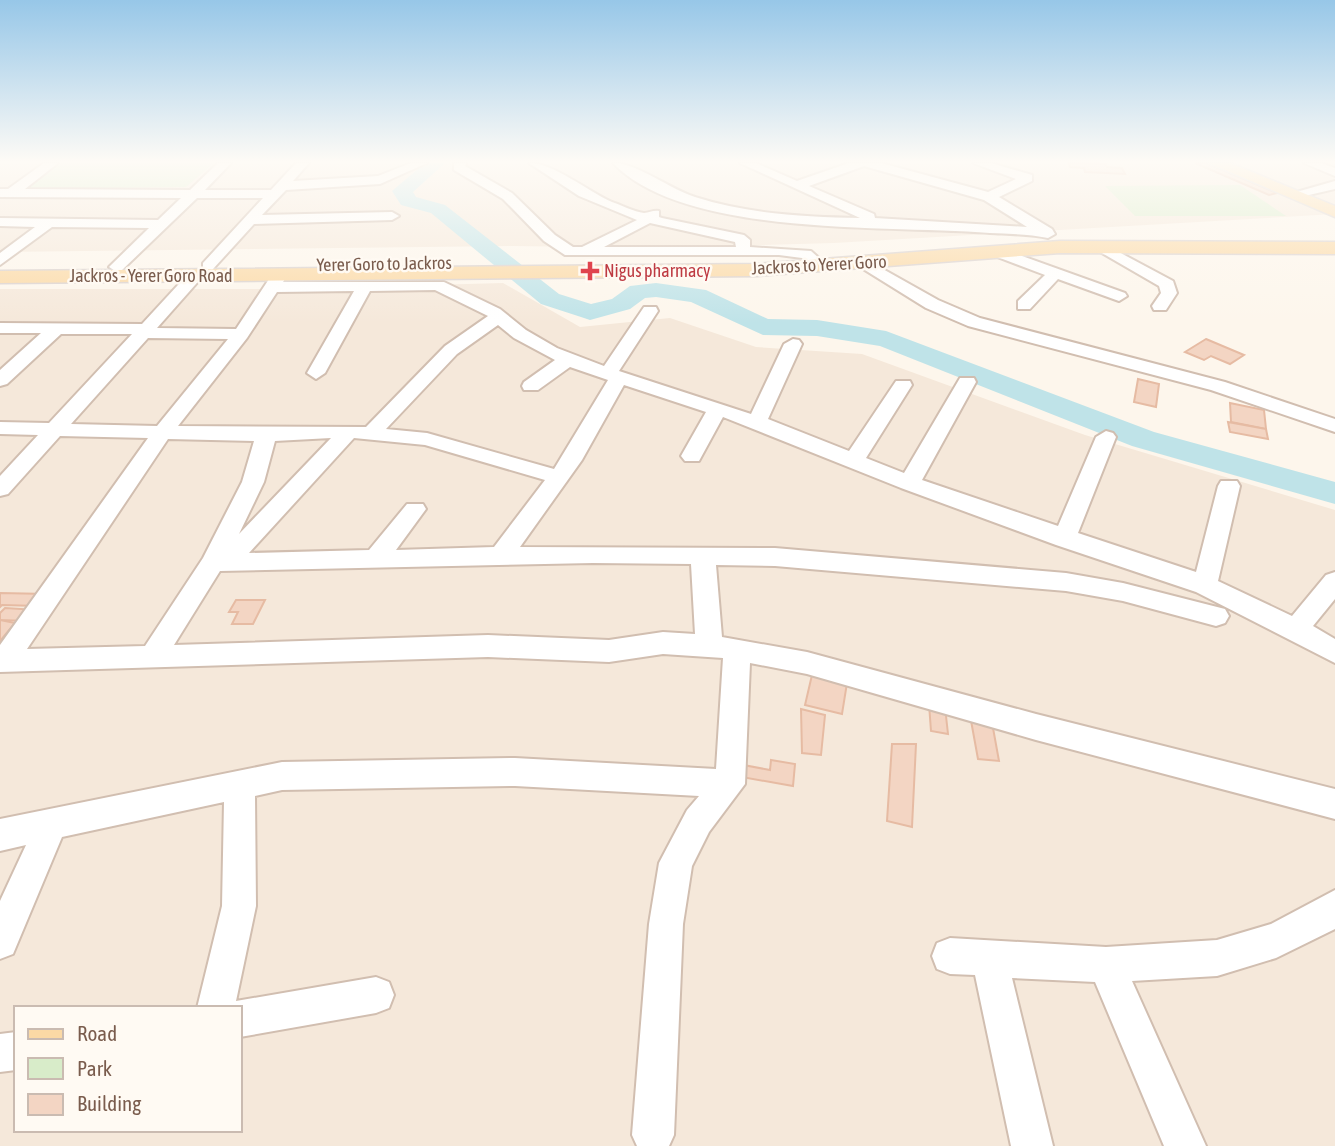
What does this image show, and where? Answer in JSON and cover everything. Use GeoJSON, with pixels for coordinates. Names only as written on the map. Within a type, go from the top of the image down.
{"type":"FeatureCollection","features":[{"type":"Feature","properties":{"kind":"main road"},"geometry":{"type":"LineString","coordinates":[[812,259],[1051,236],[1333,247]]}},
{"type":"Feature","properties":{"kind":"main road","name":"Jackros to Yerer Goro"},"geometry":{"type":"LineString","coordinates":[[302,276],[757,270],[1100,246],[1333,247]]}},
{"type":"Feature","properties":{"kind":"main road","name":"Yerer Goro to Jackros"},"geometry":{"type":"LineString","coordinates":[[0,267],[117,267],[202,271],[252,265],[812,259]]}},
{"type":"Feature","properties":{"kind":"main road","name":"Jackros - Yerer Goro Road"},"geometry":{"type":"LineString","coordinates":[[0,277],[202,271],[275,282],[302,276]]}},
{"type":"Feature","properties":{"kind":"street"},"geometry":{"type":"LineString","coordinates":[[0,260],[56,216]]}},
{"type":"Feature","properties":{"kind":"street"},"geometry":{"type":"LineString","coordinates":[[117,267],[169,216]]}},
{"type":"Feature","properties":{"kind":"street"},"geometry":{"type":"LineString","coordinates":[[0,489],[254,216]]}},
{"type":"Feature","properties":{"kind":"street"},"geometry":{"type":"LineString","coordinates":[[251,220],[375,216]]}},
{"type":"Feature","properties":{"kind":"street"},"geometry":{"type":"LineString","coordinates":[[528,216],[557,245],[570,253],[797,252],[812,259]]}},
{"type":"Feature","properties":{"kind":"street"},"geometry":{"type":"LineString","coordinates":[[636,216],[647,221],[739,238],[743,240],[743,252]]}},
{"type":"Feature","properties":{"kind":"street"},"geometry":{"type":"LineString","coordinates":[[578,253],[654,216]]}},
{"type":"Feature","properties":{"kind":"street"},"geometry":{"type":"LineString","coordinates":[[792,216],[1051,236]]}},
{"type":"Feature","properties":{"kind":"street"},"geometry":{"type":"LineString","coordinates":[[870,216],[883,222]]}},
{"type":"Feature","properties":{"kind":"street"},"geometry":{"type":"LineString","coordinates":[[1020,216],[1051,236]]}},
{"type":"Feature","properties":{"kind":"street"},"geometry":{"type":"LineString","coordinates":[[0,222],[161,224]]}},
{"type":"Feature","properties":{"kind":"street"},"geometry":{"type":"LineString","coordinates":[[1100,246],[1167,284],[1169,293],[1160,306]]}},
{"type":"Feature","properties":{"kind":"street"},"geometry":{"type":"LineString","coordinates":[[997,252],[1119,296]]}},
{"type":"Feature","properties":{"kind":"street"},"geometry":{"type":"LineString","coordinates":[[858,264],[932,304],[975,322],[1218,386],[1335,426]]}},
{"type":"Feature","properties":{"kind":"street"},"geometry":{"type":"LineString","coordinates":[[1024,305],[1055,273]]}},
{"type":"Feature","properties":{"kind":"street"},"geometry":{"type":"LineString","coordinates":[[2,661],[162,433],[241,334],[275,282],[438,285],[452,289],[520,334],[569,359],[613,376],[757,422],[853,462],[1064,539],[1205,585],[1296,629],[1335,652]]}},
{"type":"Feature","properties":{"kind":"street"},"geometry":{"type":"LineString","coordinates":[[316,373],[365,285]]}},
{"type":"Feature","properties":{"kind":"street"},"geometry":{"type":"LineString","coordinates":[[501,556],[571,460],[613,376],[650,311]]}},
{"type":"Feature","properties":{"kind":"street"},"geometry":{"type":"LineString","coordinates":[[154,654],[220,562],[450,350],[498,317]]}},
{"type":"Feature","properties":{"kind":"street"},"geometry":{"type":"LineString","coordinates":[[0,328],[58,327],[241,334]]}},
{"type":"Feature","properties":{"kind":"street"},"geometry":{"type":"LineString","coordinates":[[0,380],[58,327]]}},
{"type":"Feature","properties":{"kind":"street"},"geometry":{"type":"LineString","coordinates":[[757,422],[793,344]]}},
{"type":"Feature","properties":{"kind":"street"},"geometry":{"type":"LineString","coordinates":[[531,386],[569,359]]}},
{"type":"Feature","properties":{"kind":"street"},"geometry":{"type":"LineString","coordinates":[[909,483],[967,382]]}},
{"type":"Feature","properties":{"kind":"street"},"geometry":{"type":"LineString","coordinates":[[853,462],[903,385]]}},
{"type":"Feature","properties":{"kind":"street"},"geometry":{"type":"LineString","coordinates":[[692,456],[718,408]]}},
{"type":"Feature","properties":{"kind":"street"},"geometry":{"type":"LineString","coordinates":[[0,428],[267,435],[359,433],[426,439],[558,477]]}},
{"type":"Feature","properties":{"kind":"street"},"geometry":{"type":"LineString","coordinates":[[220,562],[253,482],[258,456],[267,435]]}},
{"type":"Feature","properties":{"kind":"street"},"geometry":{"type":"LineString","coordinates":[[1064,539],[1106,437]]}},
{"type":"Feature","properties":{"kind":"street"},"geometry":{"type":"LineString","coordinates":[[1205,585],[1229,486]]}},
{"type":"Feature","properties":{"kind":"street"},"geometry":{"type":"LineString","coordinates":[[377,557],[415,509]]}},
{"type":"Feature","properties":{"kind":"street"},"geometry":{"type":"LineString","coordinates":[[653,1135],[666,924],[676,863],[698,821],[730,784],[723,648],[703,556]]}},
{"type":"Feature","properties":{"kind":"street"},"geometry":{"type":"LineString","coordinates":[[220,562],[377,557],[775,557],[1066,582],[1124,592],[1216,617]]}},
{"type":"Feature","properties":{"kind":"street"},"geometry":{"type":"LineString","coordinates":[[1296,629],[1335,581]]}},
{"type":"Feature","properties":{"kind":"street"},"geometry":{"type":"LineString","coordinates":[[2,661],[154,654],[202,656],[488,646],[609,651],[663,643],[723,648],[858,675],[1036,727],[1143,752],[1335,804]]}},
{"type":"Feature","properties":{"kind":"street"},"geometry":{"type":"LineString","coordinates":[[0,835],[282,776],[489,772],[730,784]]}},
{"type":"Feature","properties":{"kind":"street"},"geometry":{"type":"LineString","coordinates":[[216,1006],[239,905],[240,785]]}},
{"type":"Feature","properties":{"kind":"street"},"geometry":{"type":"LineString","coordinates":[[0,941],[51,825]]}},
{"type":"Feature","properties":{"kind":"street"},"geometry":{"type":"LineString","coordinates":[[950,956],[1106,965],[1217,958],[1276,940],[1334,912]]}},
{"type":"Feature","properties":{"kind":"street"},"geometry":{"type":"LineString","coordinates":[[990,960],[1032,1146]]}},
{"type":"Feature","properties":{"kind":"street"},"geometry":{"type":"LineString","coordinates":[[1106,965],[1185,1146]]}},
{"type":"Feature","properties":{"kind":"street"},"geometry":{"type":"LineString","coordinates":[[242,1018],[376,995]]}},
{"type":"Feature","properties":{"kind":"shaded area"},"geometry":{"type":"Polygon","coordinates":[[[0,216],[1292,216],[834,243],[661,248],[512,246],[0,252],[0,216]]]}},
{"type":"Feature","properties":{"kind":"shaded area"},"geometry":{"type":"Polygon","coordinates":[[[503,283],[580,327],[670,318],[756,347],[862,354],[1085,435],[1335,510],[1335,1146],[0,1146],[0,289],[286,289],[503,283]]]}},
{"type":"Feature","properties":{"kind":"building"},"geometry":{"type":"Polygon","coordinates":[[[1206,339],[1244,355],[1230,364],[1211,356],[1204,360],[1185,352],[1206,339]]]}},
{"type":"Feature","properties":{"kind":"building"},"geometry":{"type":"Polygon","coordinates":[[[1138,379],[1159,384],[1156,407],[1134,402],[1138,379]]]}},
{"type":"Feature","properties":{"kind":"building"},"geometry":{"type":"Polygon","coordinates":[[[1230,403],[1264,410],[1266,429],[1231,422],[1230,403]]]}},
{"type":"Feature","properties":{"kind":"building"},"geometry":{"type":"Polygon","coordinates":[[[1228,422],[1266,429],[1268,439],[1230,432],[1228,422]]]}},
{"type":"Feature","properties":{"kind":"building"},"geometry":{"type":"Polygon","coordinates":[[[0,593],[47,594],[38,606],[0,607],[0,593]]]}},
{"type":"Feature","properties":{"kind":"building"},"geometry":{"type":"Polygon","coordinates":[[[236,600],[265,600],[253,624],[232,624],[238,612],[229,612],[236,600]]]}},
{"type":"Feature","properties":{"kind":"building"},"geometry":{"type":"Polygon","coordinates":[[[5,608],[38,610],[28,621],[0,620],[0,613],[5,608]]]}},
{"type":"Feature","properties":{"kind":"building"},"geometry":{"type":"Polygon","coordinates":[[[0,620],[15,623],[0,641],[0,620]]]}},
{"type":"Feature","properties":{"kind":"building"},"geometry":{"type":"Polygon","coordinates":[[[812,675],[847,683],[842,714],[805,705],[812,675]]]}},
{"type":"Feature","properties":{"kind":"building"},"geometry":{"type":"Polygon","coordinates":[[[929,704],[945,707],[948,734],[931,731],[929,704]]]}},
{"type":"Feature","properties":{"kind":"building"},"geometry":{"type":"Polygon","coordinates":[[[801,709],[825,715],[821,755],[802,753],[801,709]]]}},
{"type":"Feature","properties":{"kind":"building"},"geometry":{"type":"Polygon","coordinates":[[[970,715],[991,717],[999,761],[978,759],[970,715]]]}},
{"type":"Feature","properties":{"kind":"building"},"geometry":{"type":"Polygon","coordinates":[[[892,744],[916,744],[912,827],[887,821],[892,744]]]}},
{"type":"Feature","properties":{"kind":"building"},"geometry":{"type":"Polygon","coordinates":[[[771,760],[795,764],[793,786],[736,776],[738,764],[770,770],[771,760]]]}},
{"type":"Feature","properties":{"kind":"waterway"},"geometry":{"type":"LineString","coordinates":[[447,216],[550,299],[590,312],[621,304],[639,291],[656,290],[697,295],[763,327],[817,328],[886,339],[1143,439],[1335,493]]}},
{"type":"Feature","properties":{"kind":"place","name":"Nigus pharmacy"},"geometry":{"type":"Point","coordinates":[590,271]}}]}
